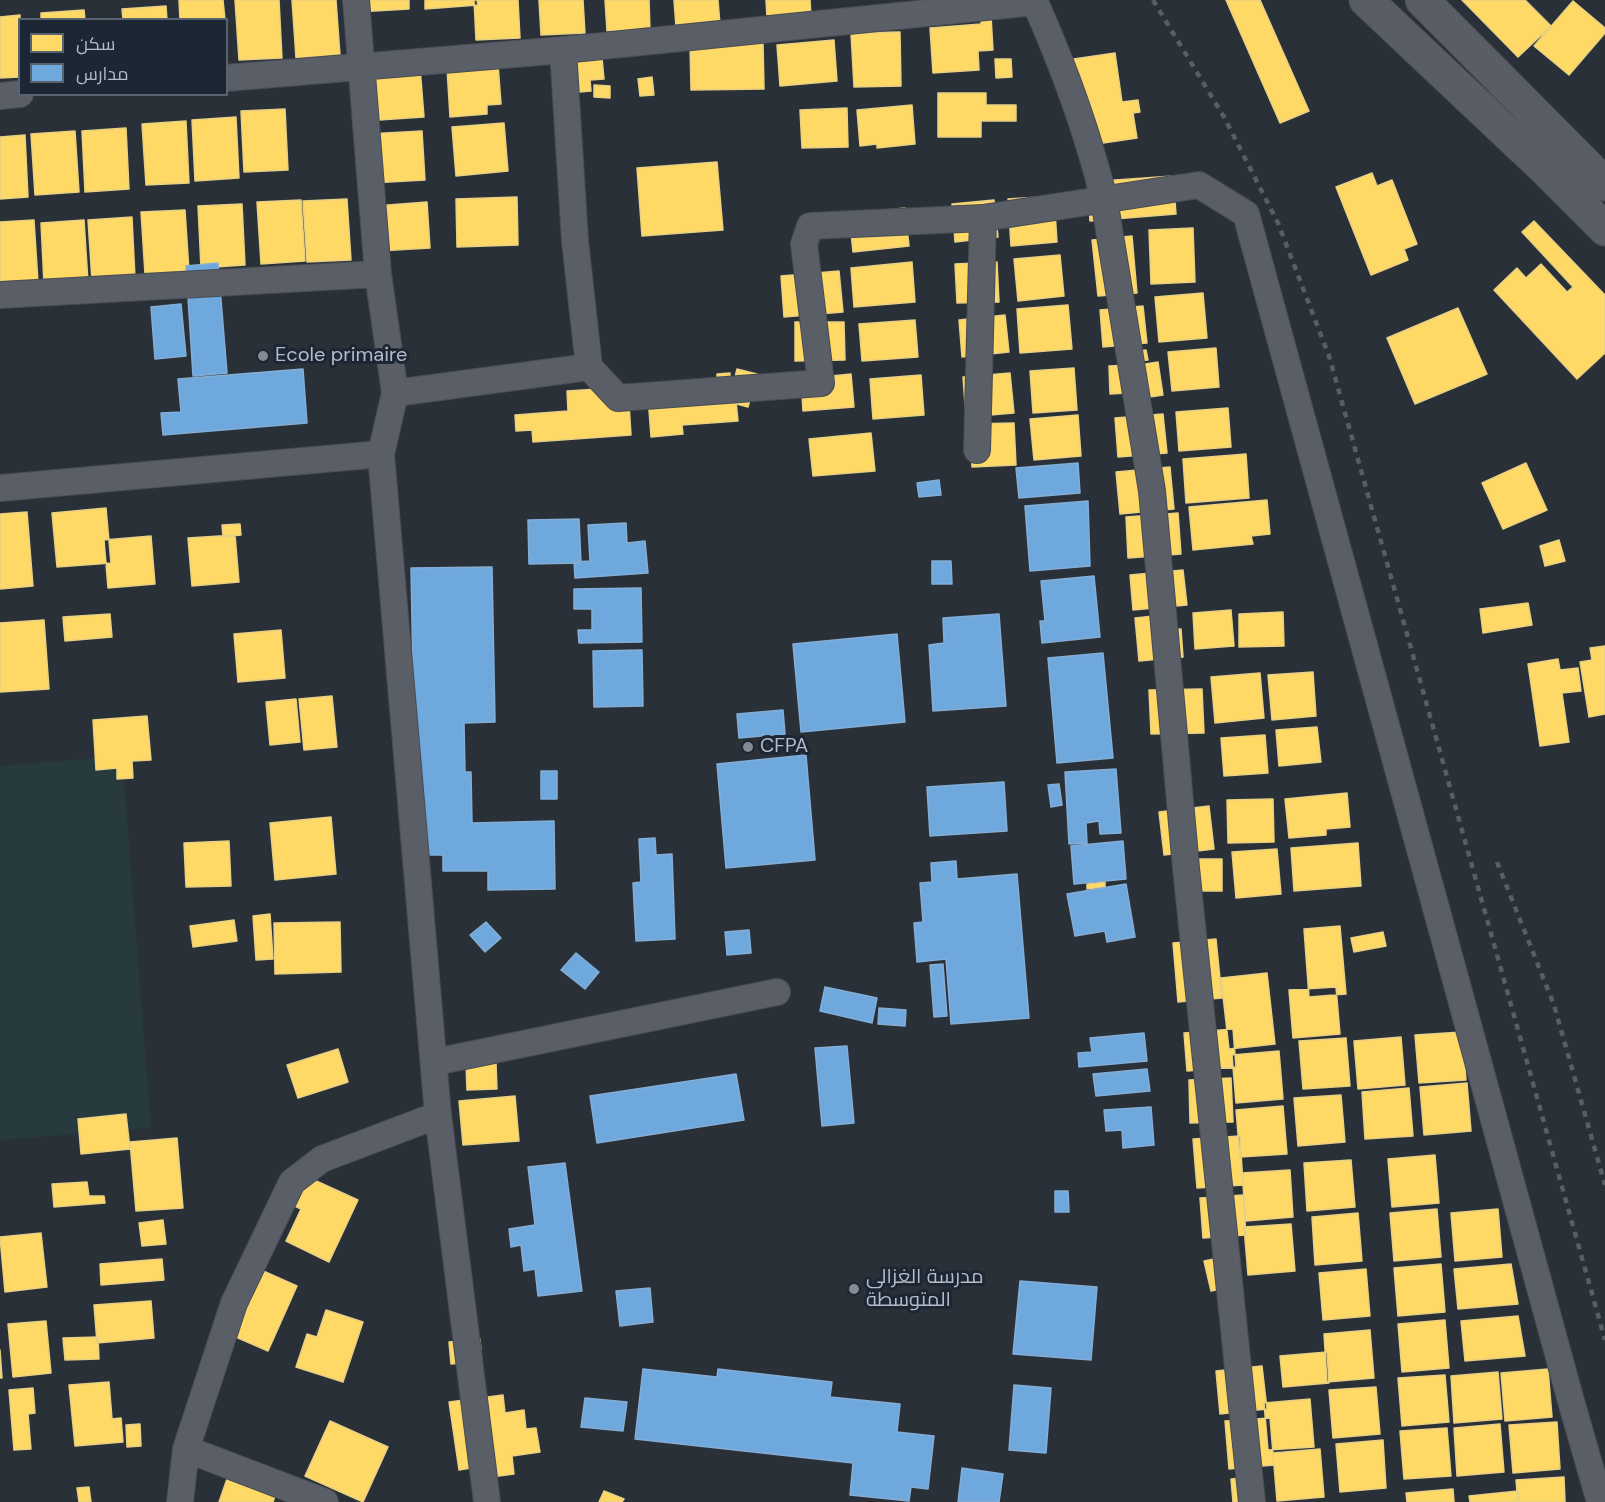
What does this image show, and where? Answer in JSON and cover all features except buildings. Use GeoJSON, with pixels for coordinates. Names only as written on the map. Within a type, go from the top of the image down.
{"type":"FeatureCollection","features":[{"type":"Feature","properties":{"kind":"main road"},"geometry":{"type":"LineString","coordinates":[[1366,0],[1542,165],[1605,229]]}},
{"type":"Feature","properties":{"kind":"main road"},"geometry":{"type":"LineString","coordinates":[[1422,0],[1605,184]]}},
{"type":"Feature","properties":{"kind":"street"},"geometry":{"type":"LineString","coordinates":[[356,0],[378,274],[395,393],[381,454],[438,1115],[487,1502]]}},
{"type":"Feature","properties":{"kind":"street"},"geometry":{"type":"LineString","coordinates":[[228,78],[563,50],[1034,1],[1060,60],[1093,154],[1104,199],[1152,491],[1186,868],[1252,1502]]}},
{"type":"Feature","properties":{"kind":"street"},"geometry":{"type":"LineString","coordinates":[[563,50],[575,241],[589,367],[618,398],[821,383],[804,244],[810,226],[983,218],[1199,184],[1246,214],[1600,1502]]}},
{"type":"Feature","properties":{"kind":"street"},"geometry":{"type":"LineString","coordinates":[[0,96],[18,94]]}},
{"type":"Feature","properties":{"kind":"street"},"geometry":{"type":"LineString","coordinates":[[977,450],[983,218]]}},
{"type":"Feature","properties":{"kind":"street"},"geometry":{"type":"LineString","coordinates":[[0,295],[378,274]]}},
{"type":"Feature","properties":{"kind":"street"},"geometry":{"type":"LineString","coordinates":[[395,393],[589,367]]}},
{"type":"Feature","properties":{"kind":"street"},"geometry":{"type":"LineString","coordinates":[[0,488],[381,454]]}},
{"type":"Feature","properties":{"kind":"street"},"geometry":{"type":"LineString","coordinates":[[435,1062],[777,992]]}},
{"type":"Feature","properties":{"kind":"street"},"geometry":{"type":"LineString","coordinates":[[180,1502],[186,1449],[234,1303],[292,1182],[322,1159],[438,1115]]}},
{"type":"Feature","properties":{"kind":"street"},"geometry":{"type":"LineString","coordinates":[[186,1449],[325,1502]]}},
{"type":"Feature","properties":{"kind":"green space"},"geometry":{"type":"Polygon","coordinates":[[[122,756],[151,1128],[0,1140],[0,766],[122,756]]]}},
{"type":"Feature","properties":{"kind":"railway"},"geometry":{"type":"LineString","coordinates":[[1153,0],[1224,117],[1278,223],[1329,356],[1605,1340]]}},
{"type":"Feature","properties":{"kind":"railway"},"geometry":{"type":"LineString","coordinates":[[1497,862],[1554,1005],[1605,1185]]}},
{"type":"Feature","properties":{"kind":"place","name":"Ecole primaire"},"geometry":{"type":"Point","coordinates":[263,356]}},
{"type":"Feature","properties":{"kind":"place","name":"CFPA"},"geometry":{"type":"Point","coordinates":[748,747]}},
{"type":"Feature","properties":{"kind":"place","name":"مدرسة الغزالي المتوسطة"},"geometry":{"type":"Point","coordinates":[854,1289]}}]}
